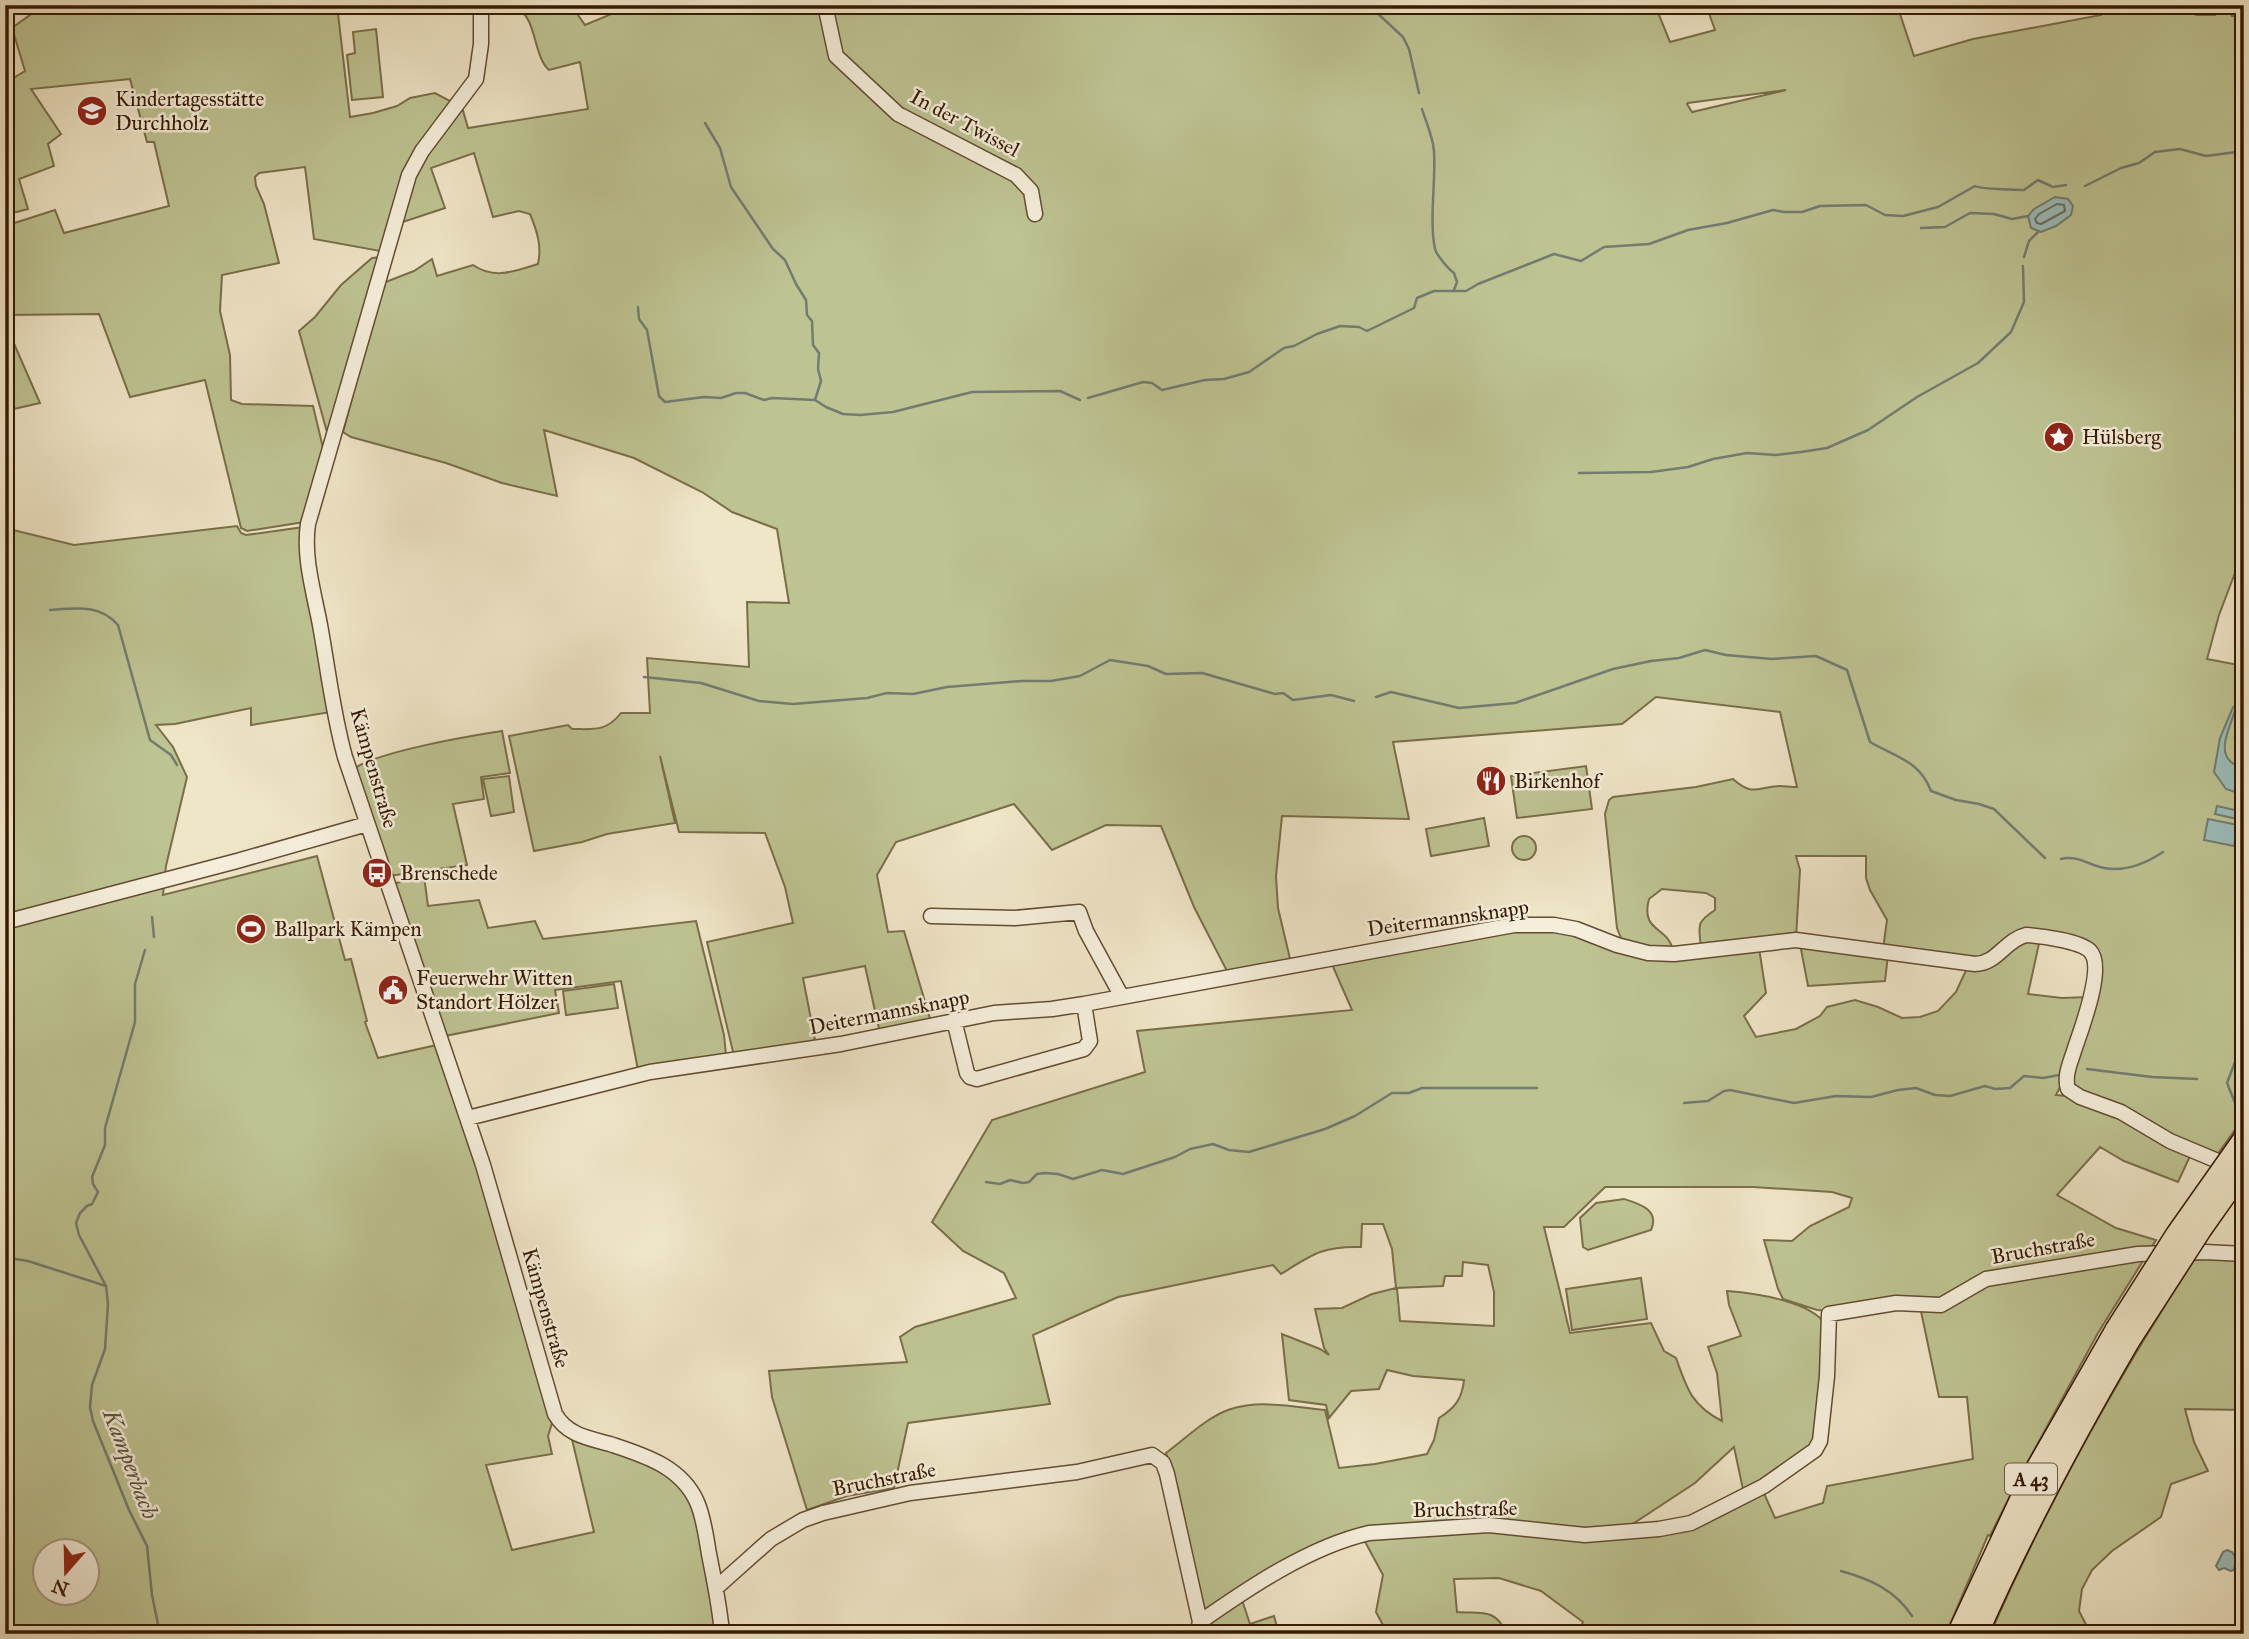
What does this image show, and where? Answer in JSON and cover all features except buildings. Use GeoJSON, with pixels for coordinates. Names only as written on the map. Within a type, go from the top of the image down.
{"type":"FeatureCollection","features":[{"type":"Feature","properties":{"kind":"highway","name":"A 43"},"geometry":{"type":"LineString","coordinates":[[1977,1634],[2006,1569],[2123,1334],[2177,1234],[2244,1139]]}},
{"type":"Feature","properties":{"kind":"highway","name":"A 43"},"geometry":{"type":"LineString","coordinates":[[1958,1634],[2028,1484],[2123,1334],[2244,1168]]}},
{"type":"Feature","properties":{"kind":"street","name":"Kämpenstraße"},"geometry":{"type":"LineString","coordinates":[[481,5],[479,71],[471,87],[422,151],[409,175],[307,534],[311,576],[340,739],[468,1118],[555,1414],[568,1429],[648,1457],[669,1469],[685,1485],[699,1509],[716,1588],[722,1634]]}},
{"type":"Feature","properties":{"kind":"street","name":"In der Twissel"},"geometry":{"type":"LineString","coordinates":[[825,5],[836,56],[898,114],[1016,175],[1031,191],[1035,214]]}},
{"type":"Feature","properties":{"kind":"street"},"geometry":{"type":"LineString","coordinates":[[5,922],[367,824]]}},
{"type":"Feature","properties":{"kind":"street"},"geometry":{"type":"LineString","coordinates":[[931,916],[1015,918],[1079,912],[1086,931],[1122,997]]}},
{"type":"Feature","properties":{"kind":"street","name":"Deitermannsknapp"},"geometry":{"type":"LineString","coordinates":[[468,1118],[650,1072],[842,1044],[1005,1011],[1052,1009],[1083,1004],[1514,925],[1554,925],[1576,929],[1617,945],[1648,953],[1674,954],[1796,940],[1975,964],[1990,961],[2017,937],[2035,936],[2087,948],[2095,962],[2087,1011],[2067,1073],[2068,1089],[2080,1097],[2121,1112],[2169,1141],[2215,1158],[2235,1168],[2244,1177]]}},
{"type":"Feature","properties":{"kind":"street"},"geometry":{"type":"LineString","coordinates":[[954,1020],[967,1073],[977,1079],[1084,1049],[1090,1041],[1083,1004]]}},
{"type":"Feature","properties":{"kind":"street","name":"Bruchstraße"},"geometry":{"type":"LineString","coordinates":[[716,1588],[777,1535],[803,1520],[823,1513],[910,1493],[1077,1472],[1152,1455],[1163,1463],[1167,1474],[1199,1628],[1260,1581],[1320,1551],[1369,1533],[1489,1525],[1585,1535],[1659,1529],[1691,1523],[1764,1486],[1815,1450],[1820,1441],[1827,1376],[1829,1314],[1896,1303],[1941,1304],[1986,1279],[2138,1254],[2244,1254]]}},
{"type":"Feature","properties":{"kind":"green space"},"geometry":{"type":"Polygon","coordinates":[[[44,5],[337,5],[350,117],[373,113],[397,106],[410,98],[435,93],[452,102],[440,119],[380,251],[314,239],[305,167],[259,173],[255,177],[279,263],[222,275],[220,311],[230,355],[231,400],[242,404],[313,406],[324,452],[304,522],[247,531],[241,528],[205,380],[130,397],[99,314],[5,315],[5,226],[55,210],[64,233],[169,206],[154,142],[147,142],[130,79],[31,89],[61,134],[48,144],[54,166],[19,179],[28,209],[5,215],[5,83],[25,71],[12,28],[44,5]]]}},
{"type":"Feature","properties":{"kind":"green space"},"geometry":{"type":"Polygon","coordinates":[[[485,5],[571,5],[585,25],[614,13],[612,5],[1655,5],[1670,42],[1715,30],[1706,5],[1897,5],[1914,56],[1973,39],[2101,15],[2101,5],[2169,5],[2197,15],[2215,15],[2215,5],[2229,5],[2232,16],[2244,17],[2244,571],[2242,575],[2235,573],[2219,615],[2207,659],[2244,666],[2244,1117],[2217,1155],[2169,1135],[2111,1101],[2078,1093],[2071,1085],[2097,957],[2034,933],[1987,958],[1883,949],[1887,920],[1866,878],[1866,856],[1796,856],[1800,870],[1796,938],[1701,948],[1701,922],[1715,910],[1715,898],[1706,893],[1662,889],[1649,899],[1648,918],[1666,937],[1673,951],[1623,943],[1617,928],[1605,814],[1609,800],[1613,797],[1696,787],[1733,779],[1746,788],[1755,790],[1779,786],[1797,787],[1780,712],[1656,697],[1622,724],[1393,742],[1409,819],[1282,816],[1276,876],[1278,908],[1291,963],[1229,975],[1194,907],[1161,826],[1106,825],[1052,850],[1014,804],[896,842],[877,875],[888,932],[904,931],[931,1022],[880,1033],[865,966],[803,978],[816,1045],[734,1056],[707,942],[793,923],[785,887],[765,833],[679,832],[660,756],[675,823],[607,834],[582,842],[534,851],[509,736],[568,725],[572,729],[599,728],[610,724],[621,713],[650,713],[647,658],[749,667],[747,602],[789,603],[777,529],[732,512],[702,492],[634,458],[544,430],[557,496],[502,483],[446,463],[351,437],[343,432],[383,283],[414,271],[432,259],[437,276],[473,265],[481,270],[497,273],[538,264],[538,239],[530,214],[519,211],[493,217],[474,153],[431,168],[445,208],[400,223],[420,162],[462,107],[468,128],[588,109],[580,62],[549,70],[540,57],[525,14],[511,9],[485,15],[485,5]],[[1786,90],[1688,103],[1692,112],[1786,90]]]}},
{"type":"Feature","properties":{"kind":"green space"},"geometry":{"type":"Polygon","coordinates":[[[376,29],[383,97],[352,100],[347,55],[355,53],[353,32],[376,29]]]}},
{"type":"Feature","properties":{"kind":"green space"},"geometry":{"type":"Polygon","coordinates":[[[383,257],[329,433],[299,331],[315,317],[341,285],[372,258],[383,257]]]}},
{"type":"Feature","properties":{"kind":"green space"},"geometry":{"type":"Polygon","coordinates":[[[5,323],[40,403],[5,411],[5,323]]]}},
{"type":"Feature","properties":{"kind":"green space"},"geometry":{"type":"Polygon","coordinates":[[[237,526],[241,533],[246,535],[304,527],[331,712],[251,725],[251,708],[175,724],[156,725],[173,747],[187,777],[166,866],[163,895],[317,856],[345,960],[351,959],[367,1021],[365,1022],[378,1058],[437,1045],[445,1062],[553,1420],[548,1436],[552,1454],[486,1465],[512,1550],[594,1532],[571,1435],[646,1461],[672,1477],[683,1487],[689,1498],[705,1556],[717,1634],[5,1634],[5,528],[74,545],[237,526]]]}},
{"type":"Feature","properties":{"kind":"green space"},"geometry":{"type":"Polygon","coordinates":[[[502,731],[510,773],[481,777],[484,799],[453,804],[467,865],[389,876],[352,770],[364,763],[401,751],[502,731]]]}},
{"type":"Feature","properties":{"kind":"green space"},"geometry":{"type":"Polygon","coordinates":[[[1586,766],[1592,809],[1517,818],[1511,776],[1586,766]]]}},
{"type":"Feature","properties":{"kind":"green space"},"geometry":{"type":"Polygon","coordinates":[[[509,776],[514,812],[491,816],[483,779],[509,776]]]}},
{"type":"Feature","properties":{"kind":"green space"},"geometry":{"type":"Polygon","coordinates":[[[1484,818],[1489,846],[1431,856],[1426,829],[1484,818]]]}},
{"type":"Feature","properties":{"kind":"green space"},"geometry":{"type":"Polygon","coordinates":[[[1524,836],[1535,843],[1536,848],[1529,859],[1524,860],[1513,853],[1512,848],[1519,837],[1524,836]]]}},
{"type":"Feature","properties":{"kind":"green space"},"geometry":{"type":"Polygon","coordinates":[[[424,876],[428,906],[479,900],[488,928],[535,921],[543,939],[696,921],[724,1035],[726,1055],[638,1070],[621,981],[555,990],[559,1013],[445,1036],[392,884],[424,876]]]}},
{"type":"Feature","properties":{"kind":"green space"},"geometry":{"type":"Polygon","coordinates":[[[1514,928],[1576,932],[1627,951],[1652,957],[1759,948],[1766,993],[1744,1016],[1756,1037],[1796,1029],[1820,1016],[1827,1007],[1855,1000],[1902,1018],[1920,1017],[1938,1011],[1956,992],[1968,966],[1987,966],[2018,939],[2040,939],[2028,994],[2062,998],[2087,997],[2077,1033],[2069,1043],[2062,1083],[2056,1095],[2110,1109],[2191,1154],[2178,1182],[2124,1161],[2100,1147],[2057,1195],[2116,1228],[2156,1240],[2098,1333],[1990,1536],[1988,1535],[1946,1634],[1578,1634],[1583,1622],[1541,1591],[1499,1578],[1454,1579],[1457,1612],[1492,1616],[1498,1619],[1507,1634],[1365,1634],[1384,1627],[1376,1612],[1383,1575],[1363,1538],[1499,1527],[1597,1538],[1688,1528],[1763,1491],[1775,1518],[1823,1503],[1827,1486],[1973,1459],[1967,1397],[1939,1397],[1918,1297],[1829,1311],[1783,1299],[1764,1240],[1792,1241],[1810,1226],[1849,1207],[1852,1198],[1832,1192],[1753,1187],[1605,1187],[1564,1227],[1544,1227],[1570,1333],[1651,1323],[1664,1351],[1676,1358],[1697,1403],[1722,1421],[1717,1373],[1708,1347],[1741,1336],[1729,1305],[1727,1291],[1766,1296],[1795,1304],[1819,1317],[1826,1325],[1815,1445],[1757,1488],[1744,1494],[1734,1447],[1695,1483],[1628,1527],[1588,1531],[1488,1522],[1366,1530],[1259,1577],[1204,1612],[1178,1489],[1166,1453],[1204,1423],[1228,1410],[1252,1405],[1276,1405],[1325,1410],[1339,1468],[1427,1454],[1434,1440],[1439,1418],[1453,1407],[1462,1393],[1464,1380],[1413,1376],[1387,1370],[1379,1389],[1351,1391],[1329,1418],[1326,1405],[1289,1400],[1282,1334],[1329,1355],[1324,1348],[1315,1309],[1342,1308],[1372,1294],[1396,1288],[1392,1249],[1383,1224],[1362,1224],[1361,1247],[1327,1250],[1281,1274],[1273,1265],[1118,1297],[1033,1335],[1050,1404],[908,1423],[894,1488],[847,1496],[807,1510],[772,1397],[769,1371],[907,1362],[900,1337],[915,1327],[1016,1298],[1004,1273],[963,1251],[932,1222],[992,1120],[1145,1072],[1137,1031],[1352,1010],[1331,962],[1514,928]],[[1463,1262],[1462,1276],[1445,1276],[1443,1286],[1397,1288],[1400,1321],[1494,1326],[1494,1292],[1488,1265],[1463,1262]]]}},
{"type":"Feature","properties":{"kind":"green space"},"geometry":{"type":"Polygon","coordinates":[[[1800,944],[1888,955],[1885,981],[1808,986],[1800,944]]]}},
{"type":"Feature","properties":{"kind":"green space"},"geometry":{"type":"Polygon","coordinates":[[[614,984],[618,1008],[566,1015],[563,991],[614,984]]]}},
{"type":"Feature","properties":{"kind":"green space"},"geometry":{"type":"Polygon","coordinates":[[[1624,1199],[1651,1213],[1651,1230],[1588,1250],[1583,1247],[1580,1218],[1596,1203],[1624,1199]]]}},
{"type":"Feature","properties":{"kind":"green space"},"geometry":{"type":"Polygon","coordinates":[[[2227,1257],[2244,1259],[2244,1410],[2185,1409],[2194,1442],[2208,1471],[2171,1484],[2161,1517],[2112,1551],[2092,1570],[2082,1589],[2079,1611],[2091,1634],[1990,1634],[2059,1489],[2110,1396],[2165,1305],[2194,1260],[2227,1257]]]}},
{"type":"Feature","properties":{"kind":"green space"},"geometry":{"type":"Polygon","coordinates":[[[1641,1278],[1647,1319],[1572,1330],[1566,1289],[1641,1278]]]}},
{"type":"Feature","properties":{"kind":"green space"},"geometry":{"type":"Polygon","coordinates":[[[1241,1597],[1250,1624],[1274,1616],[1279,1634],[1203,1634],[1204,1628],[1241,1597]]]}},
{"type":"Feature","properties":{"kind":"water"},"geometry":{"type":"Polygon","coordinates":[[[2055,197],[2068,199],[2073,206],[2071,215],[2056,226],[2041,232],[2031,228],[2028,216],[2034,209],[2055,197]]]}},
{"type":"Feature","properties":{"kind":"water"},"geometry":{"type":"Polygon","coordinates":[[[2236,706],[2225,742],[2226,755],[2244,771],[2244,789],[2235,792],[2226,789],[2214,772],[2220,738],[2233,707],[2236,706]]]}},
{"type":"Feature","properties":{"kind":"water"},"geometry":{"type":"Polygon","coordinates":[[[2217,806],[2239,811],[2237,819],[2215,814],[2217,806]]]}},
{"type":"Feature","properties":{"kind":"water"},"geometry":{"type":"Polygon","coordinates":[[[2208,819],[2238,825],[2234,846],[2204,840],[2208,819]]]}},
{"type":"Feature","properties":{"kind":"water"},"geometry":{"type":"Polygon","coordinates":[[[2227,1550],[2236,1558],[2234,1570],[2219,1570],[2216,1566],[2223,1552],[2227,1550]]]}},
{"type":"Feature","properties":{"kind":"waterway"},"geometry":{"type":"LineString","coordinates":[[1374,5],[1375,11],[1403,37],[1409,49],[1419,93]]}},
{"type":"Feature","properties":{"kind":"waterway"},"geometry":{"type":"LineString","coordinates":[[1422,109],[1434,151],[1435,249],[1454,273],[1457,282],[1454,290]]}},
{"type":"Feature","properties":{"kind":"waterway"},"geometry":{"type":"LineString","coordinates":[[705,123],[720,148],[731,187],[773,249],[785,260],[806,300],[807,315],[812,321],[813,345],[819,353],[818,369],[821,381],[815,400]]}},
{"type":"Feature","properties":{"kind":"waterway"},"geometry":{"type":"LineString","coordinates":[[2085,186],[2121,168],[2139,163],[2155,152],[2180,149],[2206,156],[2244,151]]}},
{"type":"Feature","properties":{"kind":"waterway"},"geometry":{"type":"LineString","coordinates":[[1088,398],[1143,382],[1152,383],[1162,390],[1249,372],[1284,348],[1317,334],[1340,326],[1359,327],[1367,331],[1414,308],[1417,298],[1434,291],[1466,291],[1554,254],[1581,261],[1604,247],[1649,244],[1688,230],[1727,223],[1773,210],[1802,212],[1820,206],[1866,205],[1885,215],[1903,216],[1938,207],[1975,186],[2024,190],[2038,180],[2053,187],[2066,185]]}},
{"type":"Feature","properties":{"kind":"waterway"},"geometry":{"type":"LineString","coordinates":[[1921,228],[1945,227],[1970,213],[1994,214],[2012,219],[2028,216]]}},
{"type":"Feature","properties":{"kind":"waterway"},"geometry":{"type":"LineString","coordinates":[[2024,257],[2029,241],[2038,232]]}},
{"type":"Feature","properties":{"kind":"waterway"},"geometry":{"type":"LineString","coordinates":[[1579,473],[1651,472],[1688,467],[1747,453],[1776,455],[1801,452],[1827,448],[1868,430],[1917,397],[1978,363],[2011,332],[2024,302],[2023,266]]}},
{"type":"Feature","properties":{"kind":"waterway"},"geometry":{"type":"LineString","coordinates":[[638,307],[639,319],[647,330],[659,396],[665,402],[704,397],[721,398],[745,393],[764,400],[815,400],[843,414],[860,415],[893,412],[972,392],[1060,391],[1080,400]]}},
{"type":"Feature","properties":{"kind":"waterway","name":"Kamperbach"},"geometry":{"type":"LineString","coordinates":[[50,610],[95,610],[118,625],[150,740],[171,755],[177,765]]}},
{"type":"Feature","properties":{"kind":"waterway"},"geometry":{"type":"LineString","coordinates":[[1376,697],[1391,692],[1459,708],[1515,703],[1613,669],[1679,658],[1705,650],[1726,655],[1772,659],[1816,656],[1847,670],[1870,742],[1914,766],[1931,791],[1994,809],[2045,858]]}},
{"type":"Feature","properties":{"kind":"waterway"},"geometry":{"type":"LineString","coordinates":[[644,677],[701,683],[759,701],[793,704],[867,698],[887,693],[913,694],[947,687],[1051,681],[1080,676],[1110,660],[1148,666],[1166,674],[1202,673],[1275,694],[1283,693],[1293,700],[1331,695],[1354,701]]}},
{"type":"Feature","properties":{"kind":"waterway"},"geometry":{"type":"LineString","coordinates":[[2244,713],[2235,737],[2236,750],[2244,757]]}},
{"type":"Feature","properties":{"kind":"waterway"},"geometry":{"type":"LineString","coordinates":[[2061,859],[2072,858],[2104,868],[2120,869],[2142,863],[2163,852]]}},
{"type":"Feature","properties":{"kind":"waterway","name":"Kamperbach"},"geometry":{"type":"LineString","coordinates":[[152,917],[154,937]]}},
{"type":"Feature","properties":{"kind":"waterway","name":"Kamperbach"},"geometry":{"type":"LineString","coordinates":[[145,950],[135,984],[135,1022],[105,1128],[105,1145],[92,1177],[98,1192],[92,1204],[80,1213],[76,1223],[79,1235],[106,1286],[108,1304],[105,1349],[92,1385],[90,1407],[93,1421],[129,1510],[147,1546],[152,1595],[160,1634]]}},
{"type":"Feature","properties":{"kind":"waterway"},"geometry":{"type":"LineString","coordinates":[[2244,1018],[2236,1042],[2244,1054],[2235,1062],[2227,1083],[2244,1125]]}},
{"type":"Feature","properties":{"kind":"waterway"},"geometry":{"type":"LineString","coordinates":[[2087,1069],[2197,1079]]}},
{"type":"Feature","properties":{"kind":"waterway"},"geometry":{"type":"LineString","coordinates":[[1684,1103],[1708,1101],[1730,1090],[1794,1103],[1836,1096],[1871,1097],[1916,1088],[1935,1095],[1950,1096],[1985,1086],[1995,1089],[2010,1088],[2024,1076],[2043,1078],[2059,1075]]}},
{"type":"Feature","properties":{"kind":"waterway"},"geometry":{"type":"LineString","coordinates":[[986,1182],[1000,1184],[1010,1180],[1023,1183],[1029,1182],[1037,1174],[1044,1173],[1073,1179],[1102,1170],[1123,1174],[1175,1157],[1190,1149],[1213,1144],[1229,1150],[1249,1152],[1325,1129],[1355,1116],[1392,1093],[1409,1093],[1422,1088],[1537,1088]]}},
{"type":"Feature","properties":{"kind":"waterway"},"geometry":{"type":"LineString","coordinates":[[9,1258],[28,1261],[106,1286]]}},
{"type":"Feature","properties":{"kind":"waterway"},"geometry":{"type":"LineString","coordinates":[[1841,1571],[1890,1592],[1912,1616]]}},
{"type":"Feature","properties":{"kind":"place","name":"Kindertagesstätte Durchholz"},"geometry":{"type":"Point","coordinates":[92,111]}},
{"type":"Feature","properties":{"kind":"place","name":"Hülsberg"},"geometry":{"type":"Point","coordinates":[2059,437]}},
{"type":"Feature","properties":{"kind":"place","name":"Birkenhof"},"geometry":{"type":"Point","coordinates":[1491,781]}},
{"type":"Feature","properties":{"kind":"place","name":"Brenschede"},"geometry":{"type":"Point","coordinates":[377,873]}},
{"type":"Feature","properties":{"kind":"place","name":"Ballpark Kämpen"},"geometry":{"type":"Point","coordinates":[251,929]}},
{"type":"Feature","properties":{"kind":"place","name":"Feuerwehr Witten Standort Hölzer"},"geometry":{"type":"Point","coordinates":[393,990]}}]}
